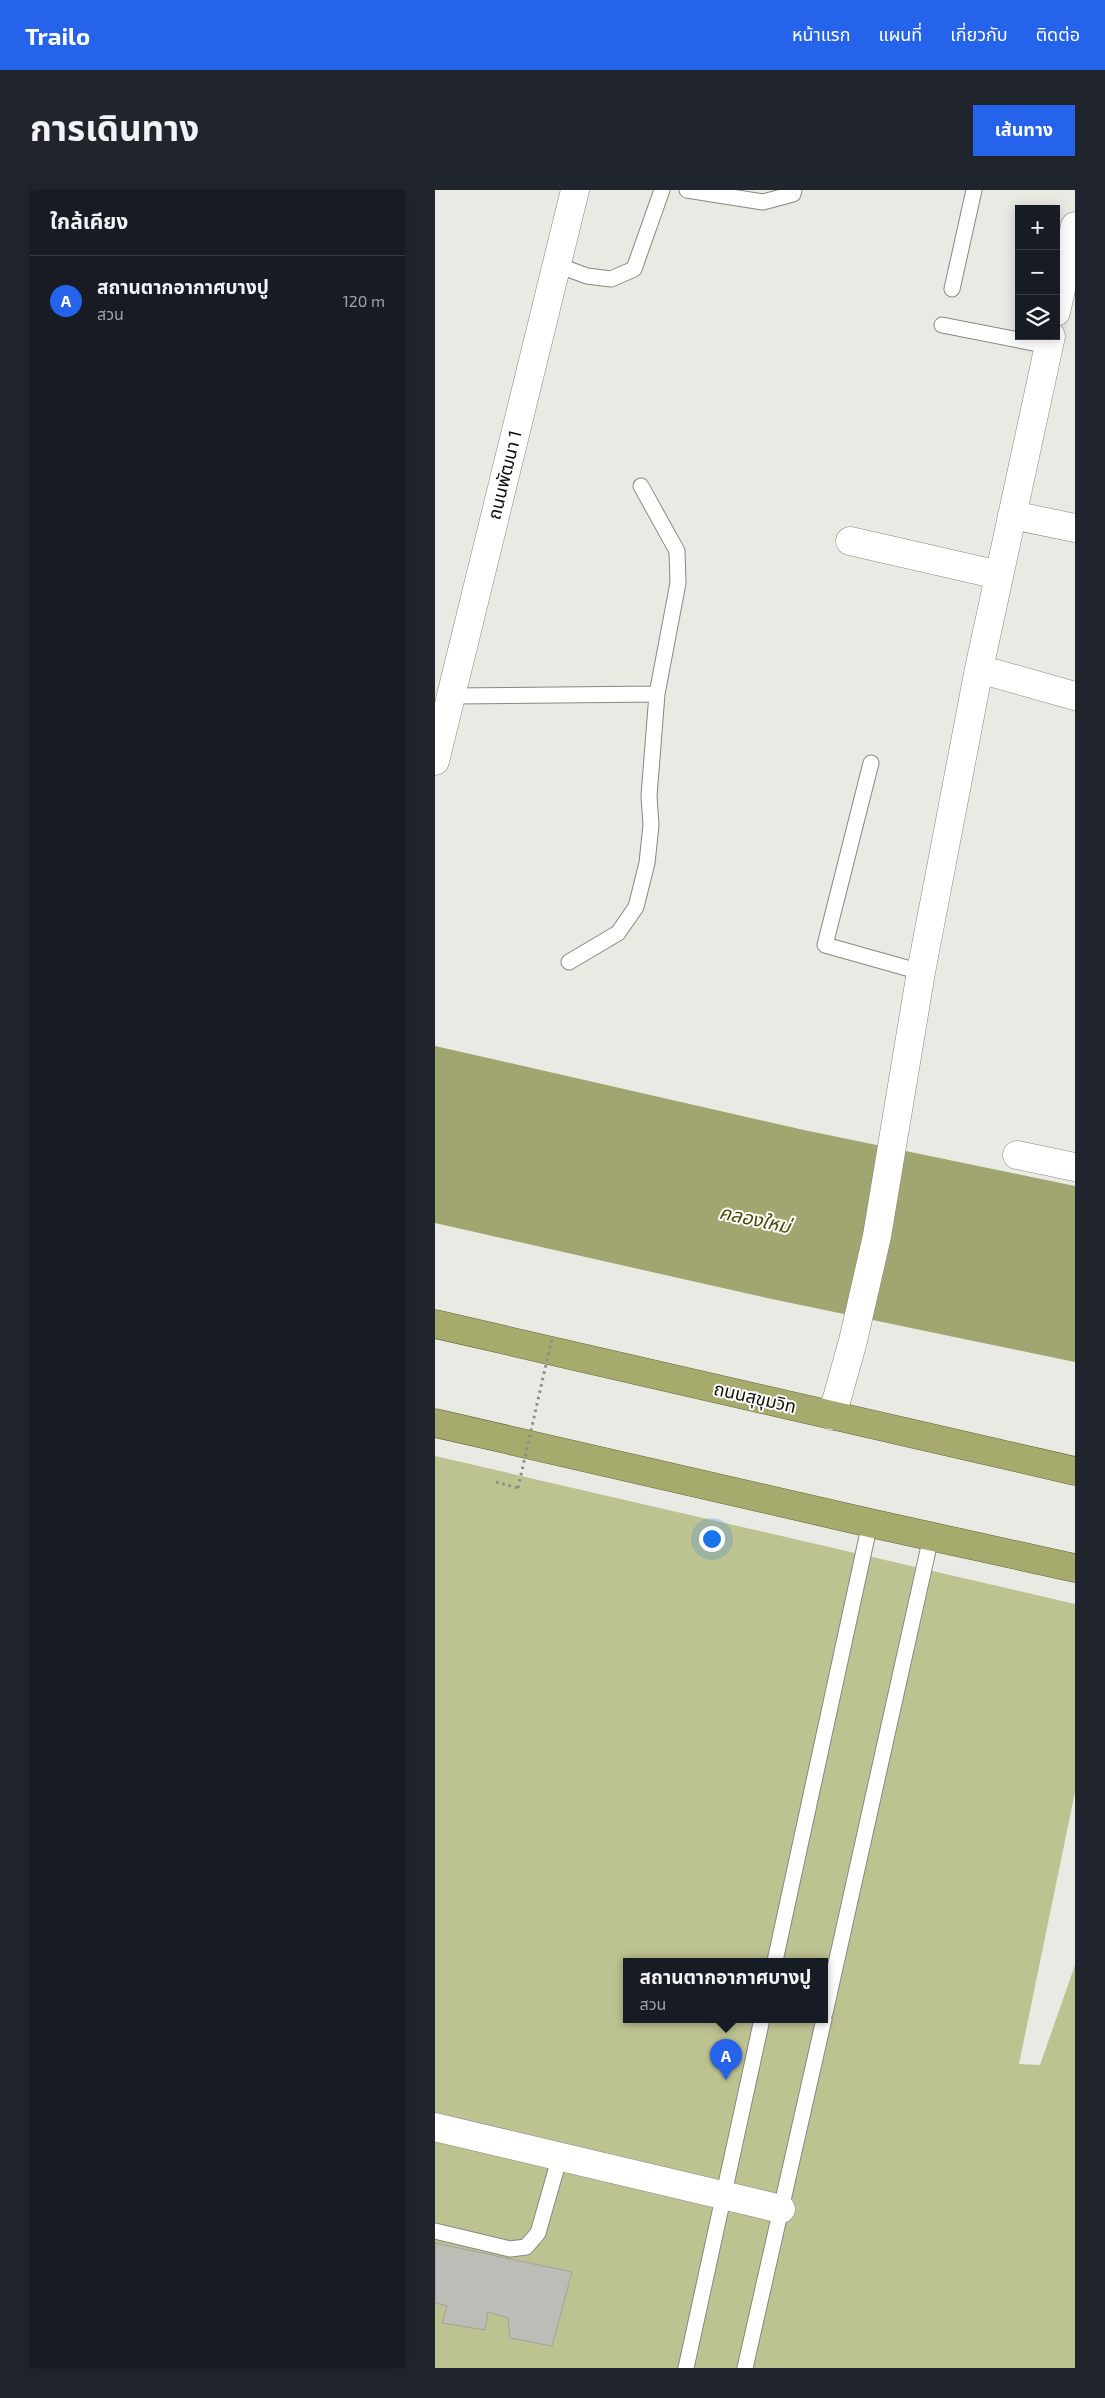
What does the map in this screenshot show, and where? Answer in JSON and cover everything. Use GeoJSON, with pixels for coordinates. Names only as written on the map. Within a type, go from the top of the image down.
{"type":"FeatureCollection","features":[{"type":"Feature","properties":{"kind":"highway","name":"ถนนสุขุมวิท"},"geometry":{"type":"LineString","coordinates":[[435,1324],[1075,1471]]}},
{"type":"Feature","properties":{"kind":"highway"},"geometry":{"type":"LineString","coordinates":[[435,1423],[870,1524],[1075,1568]]}},
{"type":"Feature","properties":{"kind":"street","name":"ถนนพัฒนา 1"},"geometry":{"type":"LineString","coordinates":[[435,761],[575,190]]}},
{"type":"Feature","properties":{"kind":"street"},"geometry":{"type":"LineString","coordinates":[[1060,295],[1075,226]]}},
{"type":"Feature","properties":{"kind":"street"},"geometry":{"type":"LineString","coordinates":[[832,1416],[853,1341],[877,1236],[921,972],[979,668],[1050,341]]}},
{"type":"Feature","properties":{"kind":"street"},"geometry":{"type":"LineString","coordinates":[[1012,515],[1075,528]]}},
{"type":"Feature","properties":{"kind":"street"},"geometry":{"type":"LineString","coordinates":[[850,541],[999,575]]}},
{"type":"Feature","properties":{"kind":"street"},"geometry":{"type":"LineString","coordinates":[[979,668],[1075,696]]}},
{"type":"Feature","properties":{"kind":"street"},"geometry":{"type":"LineString","coordinates":[[1017,1155],[1075,1167]]}},
{"type":"Feature","properties":{"kind":"street"},"geometry":{"type":"LineString","coordinates":[[435,2127],[781,2209]]}},
{"type":"Feature","properties":{"kind":"lane"},"geometry":{"type":"LineString","coordinates":[[557,265],[587,276],[611,279],[634,269],[663,190]]}},
{"type":"Feature","properties":{"kind":"lane"},"geometry":{"type":"LineString","coordinates":[[687,190],[763,202],[793,194],[794,190]]}},
{"type":"Feature","properties":{"kind":"lane"},"geometry":{"type":"LineString","coordinates":[[952,289],[975,190]]}},
{"type":"Feature","properties":{"kind":"lane"},"geometry":{"type":"LineString","coordinates":[[942,325],[1050,341]]}},
{"type":"Feature","properties":{"kind":"lane"},"geometry":{"type":"LineString","coordinates":[[569,962],[618,933],[636,907],[647,863],[651,825],[649,796],[657,694],[678,584],[677,551],[641,486]]}},
{"type":"Feature","properties":{"kind":"lane"},"geometry":{"type":"LineString","coordinates":[[451,696],[657,694]]}},
{"type":"Feature","properties":{"kind":"lane"},"geometry":{"type":"LineString","coordinates":[[871,763],[825,945],[921,972]]}},
{"type":"Feature","properties":{"kind":"lane"},"geometry":{"type":"LineString","coordinates":[[776,1958],[870,1524]]}},
{"type":"Feature","properties":{"kind":"lane"},"geometry":{"type":"LineString","coordinates":[[828,2000],[931,1537]]}},
{"type":"Feature","properties":{"kind":"lane"},"geometry":{"type":"LineString","coordinates":[[686,2368],[761,2023]]}},
{"type":"Feature","properties":{"kind":"lane"},"geometry":{"type":"LineString","coordinates":[[745,2368],[822,2023]]}},
{"type":"Feature","properties":{"kind":"lane"},"geometry":{"type":"LineString","coordinates":[[435,2231],[510,2249],[526,2247],[539,2233],[559,2156]]}},
{"type":"Feature","properties":{"kind":"path"},"geometry":{"type":"LineString","coordinates":[[496,1482],[518,1488],[551,1338]]}},
{"type":"Feature","properties":{"kind":"shaded area"},"geometry":{"type":"Polygon","coordinates":[[[435,1456],[1075,1604],[1075,1792],[1019,2064],[1040,2065],[1075,1965],[1075,2368],[435,2368],[435,1456]]]}},
{"type":"Feature","properties":{"kind":"water","name":"คลองใหม่"},"geometry":{"type":"Polygon","coordinates":[[[435,1046],[804,1130],[1075,1186],[1075,1362],[767,1298],[435,1223],[435,1046]]]}},
{"type":"Feature","properties":{"kind":"building"},"geometry":{"type":"Polygon","coordinates":[[[435,2243],[572,2272],[552,2346],[510,2338],[508,2318],[488,2312],[485,2330],[442,2323],[447,2306],[435,2303],[435,2243]]]}},
{"type":"Feature","properties":{"kind":"place","name":"สถานตากอากาศบางปู"},"geometry":{"type":"Point","coordinates":[726,2080]}}]}
